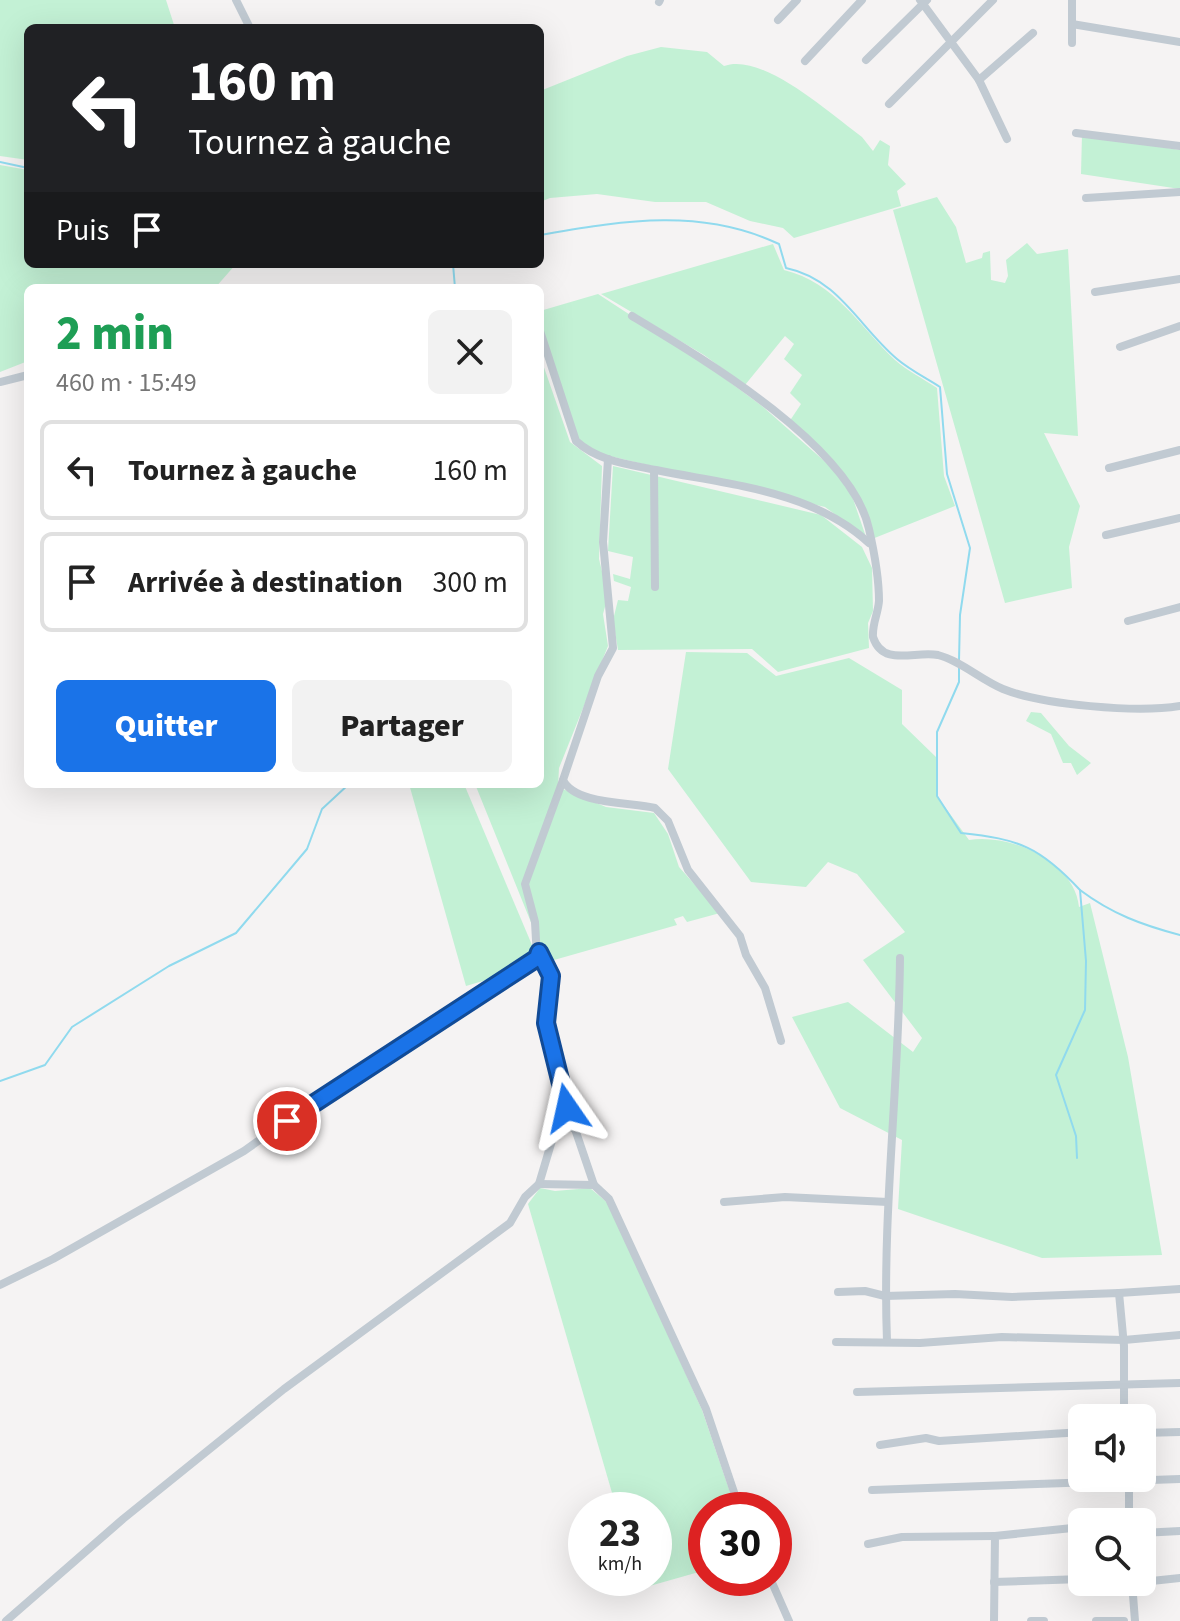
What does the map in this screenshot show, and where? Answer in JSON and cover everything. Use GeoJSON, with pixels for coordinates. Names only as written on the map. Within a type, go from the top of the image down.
{"type":"FeatureCollection","features":[{"type":"Feature","properties":{"kind":"street"},"geometry":{"type":"LineString","coordinates":[[236,0],[248,24]]}},
{"type":"Feature","properties":{"kind":"street"},"geometry":{"type":"LineString","coordinates":[[778,20],[797,0]]}},
{"type":"Feature","properties":{"kind":"street"},"geometry":{"type":"LineString","coordinates":[[805,61],[862,0]]}},
{"type":"Feature","properties":{"kind":"street"},"geometry":{"type":"LineString","coordinates":[[889,104],[993,0]]}},
{"type":"Feature","properties":{"kind":"street"},"geometry":{"type":"LineString","coordinates":[[1072,0],[1072,43]]}},
{"type":"Feature","properties":{"kind":"street"},"geometry":{"type":"LineString","coordinates":[[866,60],[923,1],[979,80],[1007,139]]}},
{"type":"Feature","properties":{"kind":"street"},"geometry":{"type":"LineString","coordinates":[[1072,24],[1180,42]]}},
{"type":"Feature","properties":{"kind":"street"},"geometry":{"type":"LineString","coordinates":[[979,80],[1033,33]]}},
{"type":"Feature","properties":{"kind":"street"},"geometry":{"type":"LineString","coordinates":[[1076,133],[1180,146]]}},
{"type":"Feature","properties":{"kind":"street"},"geometry":{"type":"LineString","coordinates":[[1086,198],[1180,192]]}},
{"type":"Feature","properties":{"kind":"street"},"geometry":{"type":"LineString","coordinates":[[1095,292],[1180,279]]}},
{"type":"Feature","properties":{"kind":"street"},"geometry":{"type":"LineString","coordinates":[[632,316],[702,358],[761,401],[833,464],[852,487],[861,506],[879,594],[873,631],[875,642],[891,655],[934,655],[983,680],[1023,695],[1142,709],[1180,706]]}},
{"type":"Feature","properties":{"kind":"street"},"geometry":{"type":"LineString","coordinates":[[1120,347],[1180,326]]}},
{"type":"Feature","properties":{"kind":"street"},"geometry":{"type":"LineString","coordinates":[[544,343],[576,441],[587,452],[811,505],[824,510],[869,543]]}},
{"type":"Feature","properties":{"kind":"street"},"geometry":{"type":"LineString","coordinates":[[0,382],[24,376]]}},
{"type":"Feature","properties":{"kind":"street"},"geometry":{"type":"LineString","coordinates":[[1109,468],[1179,454]]}},
{"type":"Feature","properties":{"kind":"street"},"geometry":{"type":"LineString","coordinates":[[608,459],[603,559],[613,648],[598,676],[525,884],[539,952],[551,976],[546,1023],[594,1185],[609,1199],[617,1214],[706,1409],[734,1492]]}},
{"type":"Feature","properties":{"kind":"street"},"geometry":{"type":"LineString","coordinates":[[654,470],[655,587]]}},
{"type":"Feature","properties":{"kind":"street"},"geometry":{"type":"LineString","coordinates":[[1106,535],[1180,518]]}},
{"type":"Feature","properties":{"kind":"street"},"geometry":{"type":"LineString","coordinates":[[1128,621],[1180,607]]}},
{"type":"Feature","properties":{"kind":"street"},"geometry":{"type":"LineString","coordinates":[[563,780],[569,788],[609,803],[655,808],[668,821],[688,870],[740,936],[746,955],[765,988],[781,1041]]}},
{"type":"Feature","properties":{"kind":"street"},"geometry":{"type":"LineString","coordinates":[[0,1285],[53,1259],[244,1151],[302,1110],[497,986],[537,958],[539,952]]}},
{"type":"Feature","properties":{"kind":"street"},"geometry":{"type":"LineString","coordinates":[[887,1341],[888,1202],[900,958]]}},
{"type":"Feature","properties":{"kind":"street"},"geometry":{"type":"LineString","coordinates":[[6,1621],[123,1519],[262,1411],[284,1389],[510,1223],[525,1197],[539,1184],[556,1127],[560,1122],[575,1129]]}},
{"type":"Feature","properties":{"kind":"street"},"geometry":{"type":"LineString","coordinates":[[539,1184],[594,1185]]}},
{"type":"Feature","properties":{"kind":"street"},"geometry":{"type":"LineString","coordinates":[[724,1202],[785,1197],[888,1202]]}},
{"type":"Feature","properties":{"kind":"street"},"geometry":{"type":"LineString","coordinates":[[838,1292],[865,1291],[885,1296],[955,1294],[1012,1297],[1180,1289]]}},
{"type":"Feature","properties":{"kind":"street"},"geometry":{"type":"LineString","coordinates":[[1119,1293],[1124,1340],[1125,1404]]}},
{"type":"Feature","properties":{"kind":"street"},"geometry":{"type":"LineString","coordinates":[[836,1342],[920,1343],[1002,1337],[1124,1340],[1180,1335]]}},
{"type":"Feature","properties":{"kind":"street"},"geometry":{"type":"LineString","coordinates":[[857,1392],[1180,1383]]}},
{"type":"Feature","properties":{"kind":"street"},"geometry":{"type":"LineString","coordinates":[[1156,1433],[1180,1432]]}},
{"type":"Feature","properties":{"kind":"street"},"geometry":{"type":"LineString","coordinates":[[880,1445],[926,1438],[939,1441],[1068,1433]]}},
{"type":"Feature","properties":{"kind":"street"},"geometry":{"type":"LineString","coordinates":[[1156,1479],[1180,1479]]}},
{"type":"Feature","properties":{"kind":"street"},"geometry":{"type":"LineString","coordinates":[[872,1490],[1068,1482]]}},
{"type":"Feature","properties":{"kind":"street"},"geometry":{"type":"LineString","coordinates":[[868,1544],[902,1537],[995,1536],[1068,1528]]}},
{"type":"Feature","properties":{"kind":"street"},"geometry":{"type":"LineString","coordinates":[[1156,1532],[1180,1531]]}},
{"type":"Feature","properties":{"kind":"street"},"geometry":{"type":"LineString","coordinates":[[994,1621],[995,1536]]}},
{"type":"Feature","properties":{"kind":"street"},"geometry":{"type":"LineString","coordinates":[[1156,1581],[1180,1578]]}},
{"type":"Feature","properties":{"kind":"street"},"geometry":{"type":"LineString","coordinates":[[994,1582],[1068,1579]]}},
{"type":"Feature","properties":{"kind":"street"},"geometry":{"type":"LineString","coordinates":[[778,1596],[789,1621]]}},
{"type":"Feature","properties":{"kind":"street"},"geometry":{"type":"LineString","coordinates":[[1134,1596],[1135,1621]]}},
{"type":"Feature","properties":{"kind":"street"},"geometry":{"type":"LineString","coordinates":[[1031,1621],[1044,1621]]}},
{"type":"Feature","properties":{"kind":"street"},"geometry":{"type":"LineString","coordinates":[[1096,1621],[1124,1621]]}},
{"type":"Feature","properties":{"kind":"green space"},"geometry":{"type":"Polygon","coordinates":[[[0,0],[166,0],[174,24],[24,24],[24,159],[0,156],[0,0]]]}},
{"type":"Feature","properties":{"kind":"green space"},"geometry":{"type":"Polygon","coordinates":[[[661,47],[707,52],[724,66],[740,64],[776,76],[862,137],[873,151],[880,140],[890,146],[888,165],[906,184],[897,191],[901,206],[794,238],[783,228],[750,221],[706,202],[655,202],[597,194],[544,200],[544,89],[627,56],[661,47]]]}},
{"type":"Feature","properties":{"kind":"green space"},"geometry":{"type":"Polygon","coordinates":[[[1082,134],[1180,150],[1180,189],[1081,174],[1082,134]]]}},
{"type":"Feature","properties":{"kind":"green space"},"geometry":{"type":"Polygon","coordinates":[[[0,165],[24,169],[24,268],[232,268],[218,284],[24,284],[24,363],[0,372],[0,165]]]}},
{"type":"Feature","properties":{"kind":"green space"},"geometry":{"type":"Polygon","coordinates":[[[937,197],[956,227],[966,263],[982,258],[983,253],[990,251],[991,280],[1005,283],[1008,276],[1006,260],[1027,243],[1037,254],[1068,249],[1078,436],[1044,433],[1080,506],[1069,547],[1072,588],[1005,603],[893,210],[937,197]]]}},
{"type":"Feature","properties":{"kind":"green space"},"geometry":{"type":"Polygon","coordinates":[[[773,244],[784,270],[818,284],[846,307],[895,360],[937,388],[944,476],[955,506],[872,539],[859,500],[842,472],[789,422],[801,404],[790,393],[802,375],[784,359],[794,344],[785,336],[745,385],[704,355],[601,294],[773,244]]]}},
{"type":"Feature","properties":{"kind":"green space"},"geometry":{"type":"Polygon","coordinates":[[[598,294],[701,361],[762,406],[831,467],[850,490],[866,537],[825,507],[601,454],[578,440],[544,337],[544,310],[598,294]]]}},
{"type":"Feature","properties":{"kind":"green space"},"geometry":{"type":"Polygon","coordinates":[[[544,367],[570,442],[602,466],[599,559],[608,596],[603,614],[608,646],[559,768],[558,787],[606,807],[654,813],[668,834],[679,867],[720,913],[687,922],[683,916],[674,919],[677,925],[547,962],[477,788],[544,788],[544,367]]]}},
{"type":"Feature","properties":{"kind":"green space"},"geometry":{"type":"Polygon","coordinates":[[[613,466],[821,515],[862,547],[872,568],[873,611],[868,623],[869,648],[778,672],[752,649],[618,650],[613,620],[618,600],[628,601],[631,587],[614,581],[613,574],[630,579],[633,557],[608,551],[613,466]]]}},
{"type":"Feature","properties":{"kind":"green space"},"geometry":{"type":"Polygon","coordinates":[[[686,652],[747,653],[776,676],[849,658],[902,690],[902,724],[937,758],[937,796],[969,840],[1003,841],[1038,854],[1066,877],[1075,891],[1079,907],[1090,903],[1128,1057],[1162,1255],[1042,1258],[898,1209],[902,1140],[840,1108],[792,1017],[848,1002],[913,1052],[922,1038],[863,960],[905,932],[857,874],[828,862],[806,887],[751,882],[668,769],[686,652]]]}},
{"type":"Feature","properties":{"kind":"green space"},"geometry":{"type":"Polygon","coordinates":[[[1031,712],[1041,713],[1069,746],[1091,763],[1077,775],[1071,763],[1063,763],[1051,734],[1026,721],[1031,712]]]}},
{"type":"Feature","properties":{"kind":"green space"},"geometry":{"type":"Polygon","coordinates":[[[410,788],[466,788],[540,964],[466,986],[410,788]]]}},
{"type":"Feature","properties":{"kind":"green space"},"geometry":{"type":"Polygon","coordinates":[[[540,1188],[555,1191],[590,1188],[609,1204],[702,1410],[730,1492],[688,1492],[688,1575],[672,1580],[672,1492],[612,1492],[528,1204],[540,1188]]]}},
{"type":"Feature","properties":{"kind":"waterway"},"geometry":{"type":"LineString","coordinates":[[0,162],[24,167]]}},
{"type":"Feature","properties":{"kind":"waterway"},"geometry":{"type":"LineString","coordinates":[[544,234],[661,220],[691,221],[749,232],[779,244],[786,268],[820,282],[897,359],[940,387],[947,474],[970,548],[960,615],[959,661]]}},
{"type":"Feature","properties":{"kind":"waterway"},"geometry":{"type":"LineString","coordinates":[[453,268],[455,284]]}},
{"type":"Feature","properties":{"kind":"waterway"},"geometry":{"type":"LineString","coordinates":[[959,667],[959,682],[937,732],[937,796],[961,833],[998,838],[1027,848],[1053,864],[1080,890]]}},
{"type":"Feature","properties":{"kind":"waterway"},"geometry":{"type":"LineString","coordinates":[[0,1081],[45,1065],[72,1027],[169,966],[236,933],[307,849],[322,809],[345,788]]}},
{"type":"Feature","properties":{"kind":"waterway"},"geometry":{"type":"LineString","coordinates":[[1077,1158],[1076,1136],[1056,1075],[1085,1010],[1086,961],[1080,890],[1128,918],[1180,935]]}},
{"type":"Feature","properties":{"kind":"route"},"geometry":{"type":"LineString","coordinates":[[287,1121],[497,986],[537,958],[539,952],[551,976],[546,1023],[567,1108]]}}]}
